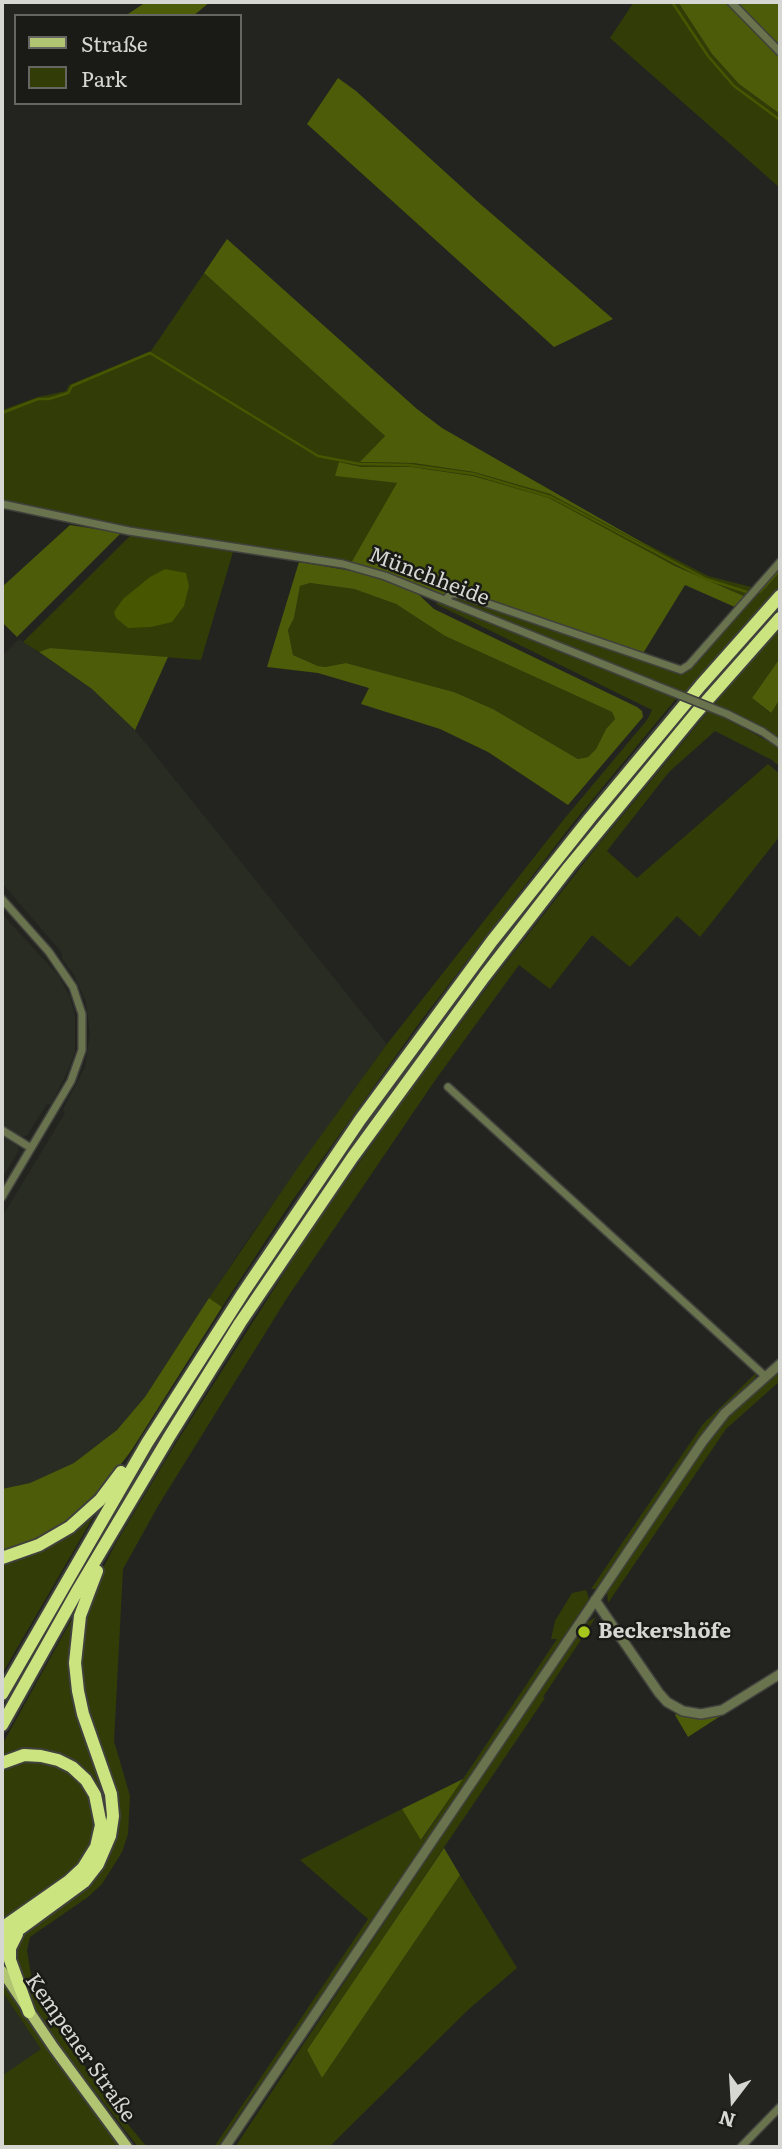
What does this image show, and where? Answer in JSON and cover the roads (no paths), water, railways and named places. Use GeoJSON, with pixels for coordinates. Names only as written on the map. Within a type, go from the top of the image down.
{"type":"FeatureCollection","features":[{"type":"Feature","properties":{"kind":"highway"},"geometry":{"type":"LineString","coordinates":[[2,1694],[147,1443],[286,1228],[360,1120],[454,992],[633,766],[780,596]]}},
{"type":"Feature","properties":{"kind":"highway"},"geometry":{"type":"LineString","coordinates":[[2,1724],[136,1491],[263,1289],[352,1158],[434,1043],[598,831],[780,618]]}},
{"type":"Feature","properties":{"kind":"highway"},"geometry":{"type":"LineString","coordinates":[[2,1558],[45,1542],[84,1517],[133,1456],[147,1443]]}},
{"type":"Feature","properties":{"kind":"highway"},"geometry":{"type":"LineString","coordinates":[[2,1942],[86,1879],[98,1864],[109,1840],[113,1821],[111,1794],[80,1703],[75,1649],[80,1616],[88,1591],[126,1520],[136,1491]]}},
{"type":"Feature","properties":{"kind":"highway"},"geometry":{"type":"LineString","coordinates":[[2,1763],[24,1755],[40,1756],[58,1760],[72,1768],[86,1780],[95,1795],[101,1825],[96,1847],[83,1868],[69,1881],[2,1928]]}},
{"type":"Feature","properties":{"kind":"highway"},"geometry":{"type":"LineString","coordinates":[[22,1928],[12,1944],[9,1959],[29,2012]]}},
{"type":"Feature","properties":{"kind":"main road","name":"Kempener Straße"},"geometry":{"type":"LineString","coordinates":[[2,1971],[127,2147]]}},
{"type":"Feature","properties":{"kind":"street"},"geometry":{"type":"LineString","coordinates":[[730,2],[780,52]]}},
{"type":"Feature","properties":{"kind":"street","name":"Münchheide"},"geometry":{"type":"LineString","coordinates":[[2,504],[129,531],[343,564],[385,576],[727,714],[780,744]]}},
{"type":"Feature","properties":{"kind":"street"},"geometry":{"type":"LineString","coordinates":[[444,600],[454,594],[462,594],[681,670],[688,667],[780,562]]}},
{"type":"Feature","properties":{"kind":"street"},"geometry":{"type":"LineString","coordinates":[[2,899],[48,952],[73,987],[82,1014],[82,1049],[71,1081],[2,1197]]}},
{"type":"Feature","properties":{"kind":"street"},"geometry":{"type":"LineString","coordinates":[[449,1087],[766,1377]]}},
{"type":"Feature","properties":{"kind":"street"},"geometry":{"type":"LineString","coordinates":[[2,1130],[31,1148]]}},
{"type":"Feature","properties":{"kind":"street"},"geometry":{"type":"LineString","coordinates":[[225,2147],[705,1437],[728,1411],[780,1364]]}},
{"type":"Feature","properties":{"kind":"street"},"geometry":{"type":"LineString","coordinates":[[595,1600],[659,1693],[667,1702],[683,1711],[701,1714],[722,1710],[780,1674]]}},
{"type":"Feature","properties":{"kind":"street"},"geometry":{"type":"LineString","coordinates":[[741,2147],[780,2107]]}},
{"type":"Feature","properties":{"kind":"waterway"},"geometry":{"type":"LineString","coordinates":[[672,2],[708,56],[734,86],[780,120]]}},
{"type":"Feature","properties":{"kind":"waterway"},"geometry":{"type":"LineString","coordinates":[[2,413],[38,399],[49,399],[68,393],[72,386],[150,353],[318,456],[360,464],[409,465],[474,474],[551,497],[706,579],[747,592]]}},
{"type":"Feature","properties":{"kind":"waterway"},"geometry":{"type":"LineString","coordinates":[[760,592],[780,570]]}},
{"type":"Feature","properties":{"kind":"place","name":"Beckershöfe"},"geometry":{"type":"Point","coordinates":[584,1632]}}]}
